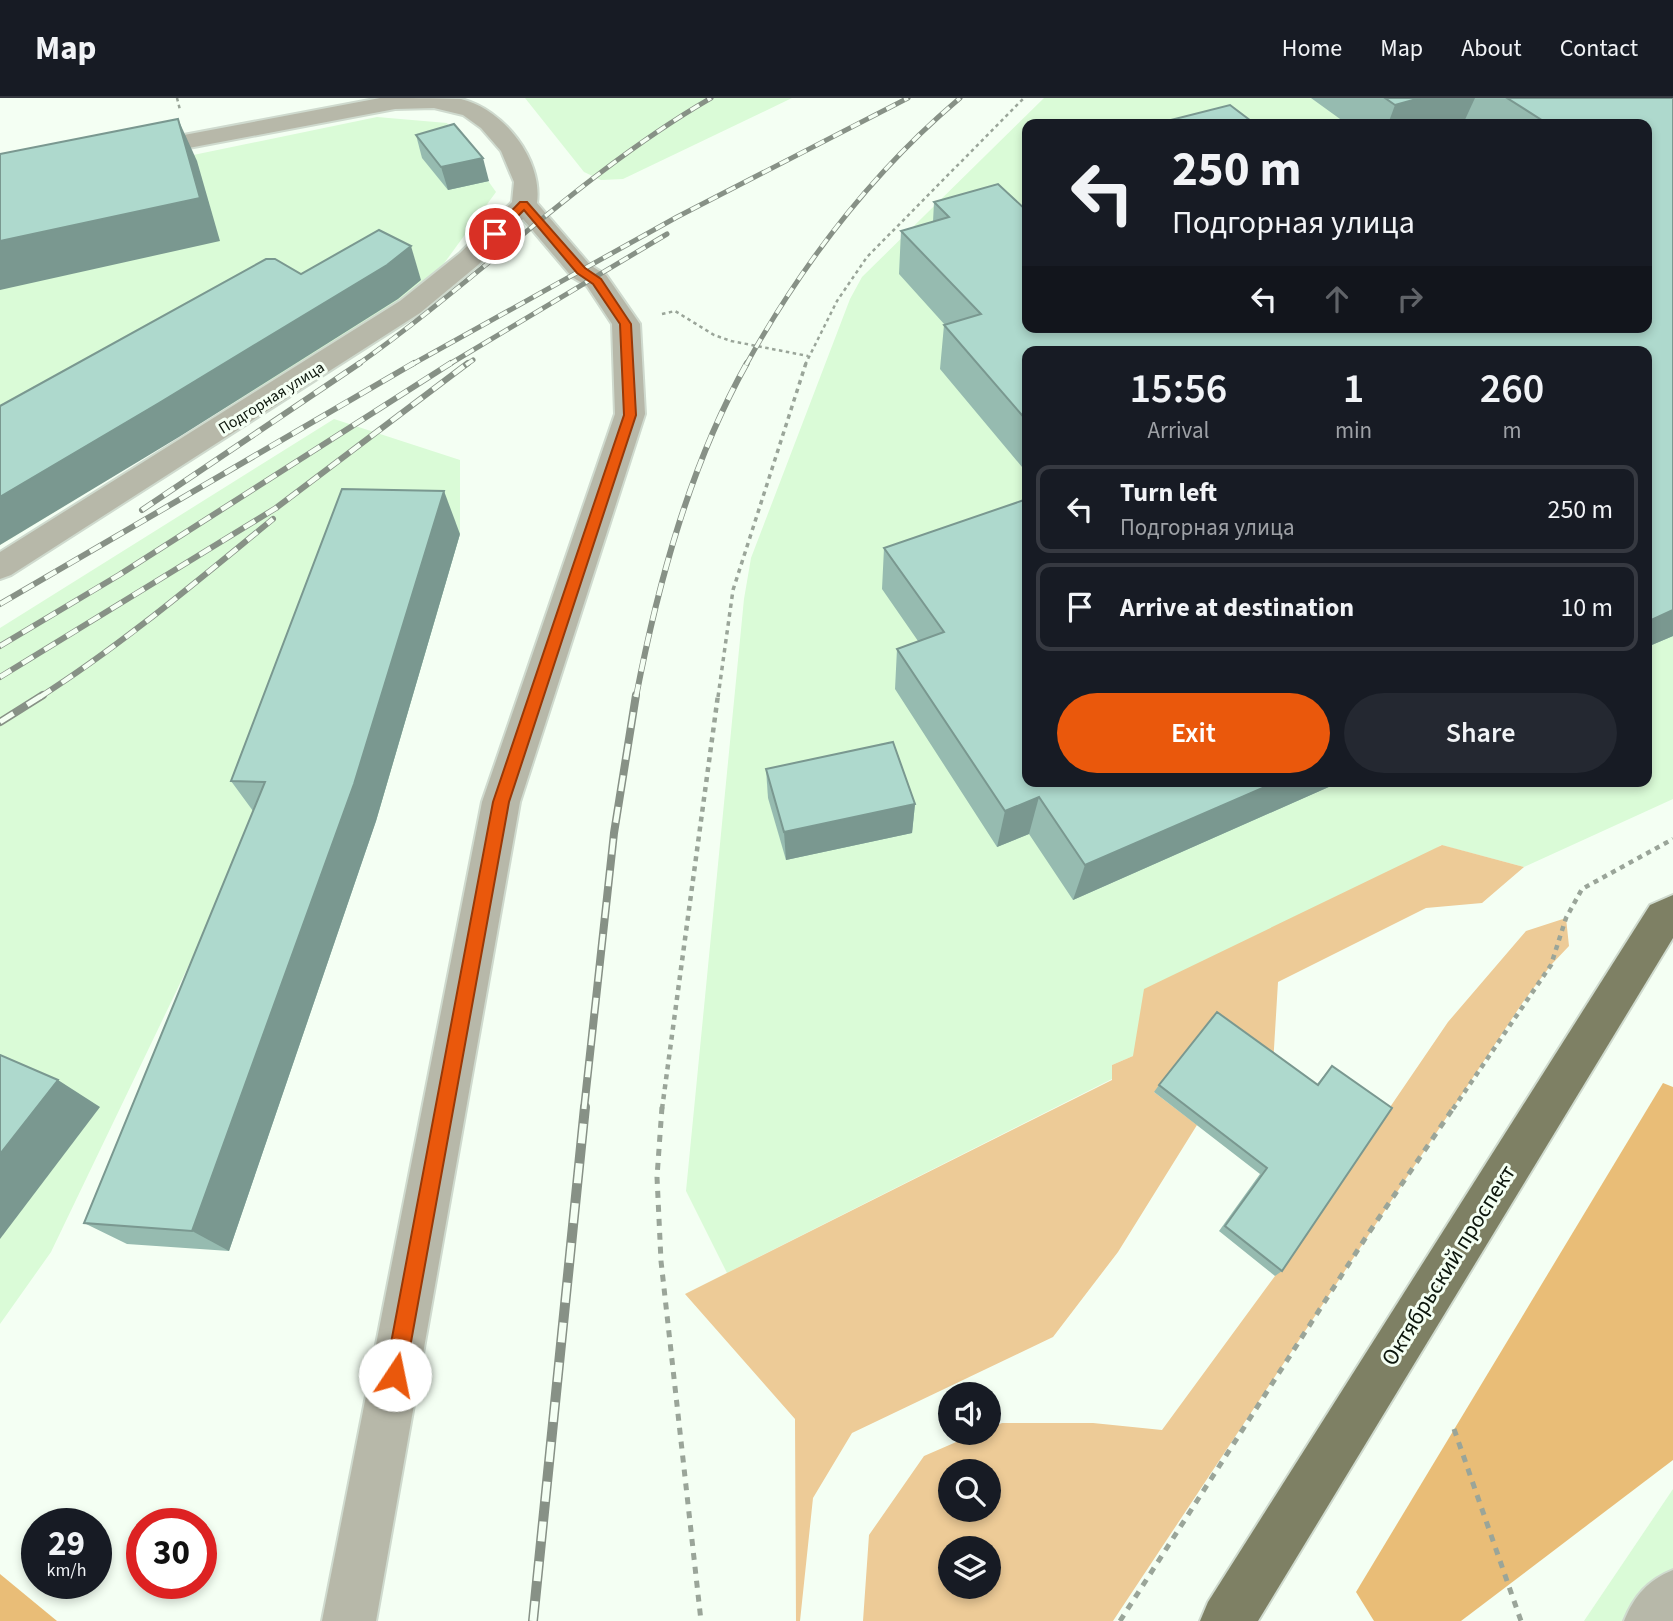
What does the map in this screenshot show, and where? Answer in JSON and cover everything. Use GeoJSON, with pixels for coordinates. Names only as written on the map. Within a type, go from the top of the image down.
{"type":"FeatureCollection","features":[{"type":"Feature","properties":{"kind":"main road","name":"Октябрьский проспект"},"geometry":{"type":"LineString","coordinates":[[1227,1621],[1664,917],[1673,912]]}},
{"type":"Feature","properties":{"kind":"street"},"geometry":{"type":"LineString","coordinates":[[106,157],[396,102],[423,99],[459,106],[484,119],[506,142],[521,167],[527,184],[524,204],[581,271],[597,281],[626,324],[630,415],[501,802],[349,1621]]}},
{"type":"Feature","properties":{"kind":"street","name":"Подгорная улица"},"geometry":{"type":"LineString","coordinates":[[0,567],[410,307],[469,259],[524,204]]}},
{"type":"Feature","properties":{"kind":"street"},"geometry":{"type":"LineString","coordinates":[[1651,1621],[1673,1597]]}},
{"type":"Feature","properties":{"kind":"path"},"geometry":{"type":"LineString","coordinates":[[701,1621],[661,1261],[657,1177],[664,1084],[733,590],[808,356],[836,301],[867,257],[1024,98]]}},
{"type":"Feature","properties":{"kind":"path"},"geometry":{"type":"LineString","coordinates":[[626,324],[675,311],[714,335],[731,341],[808,356]]}},
{"type":"Feature","properties":{"kind":"path"},"geometry":{"type":"LineString","coordinates":[[1120,1621],[1368,1234],[1551,964],[1566,918],[1582,888],[1673,839]]}},
{"type":"Feature","properties":{"kind":"path"},"geometry":{"type":"LineString","coordinates":[[1454,1429],[1521,1621]]}},
{"type":"Feature","properties":{"kind":"shaded area"},"geometry":{"type":"Polygon","coordinates":[[[525,98],[792,98],[623,179],[601,180],[584,172],[525,98]]]}},
{"type":"Feature","properties":{"kind":"shaded area"},"geometry":{"type":"Polygon","coordinates":[[[1044,98],[1673,98],[1673,799],[1524,867],[1441,845],[1133,1056],[1112,1065],[1112,1079],[727,1273],[686,1191],[744,599],[751,558],[850,299],[862,277],[1022,120],[1022,333],[1652,333],[1652,119],[1023,119],[1044,98]]]}},
{"type":"Feature","properties":{"kind":"shaded area"},"geometry":{"type":"Polygon","coordinates":[[[377,117],[447,123],[496,192],[429,284],[0,545],[0,195],[377,117]]]}},
{"type":"Feature","properties":{"kind":"shaded area"},"geometry":{"type":"Polygon","coordinates":[[[334,419],[460,460],[460,534],[376,821],[259,819],[51,1252],[0,1324],[0,628],[334,419]]]}},
{"type":"Feature","properties":{"kind":"shaded area"},"geometry":{"type":"Polygon","coordinates":[[[1442,845],[1524,867],[1482,903],[1426,908],[1278,982],[1273,1065],[1154,1092],[1197,1125],[1118,1252],[1053,1337],[959,1382],[938,1382],[938,1392],[852,1433],[813,1498],[800,1621],[796,1621],[795,1419],[685,1294],[1112,1080],[1112,1065],[1133,1056],[1144,989],[1442,845]]]}},
{"type":"Feature","properties":{"kind":"shaded area"},"geometry":{"type":"Polygon","coordinates":[[[1566,918],[1569,946],[1523,1002],[1113,1621],[863,1621],[869,1535],[924,1456],[949,1445],[1001,1445],[1002,1423],[1093,1423],[1162,1430],[1275,1276],[1448,1022],[1526,931],[1566,918]]]}},
{"type":"Feature","properties":{"kind":"shaded area"},"geometry":{"type":"Polygon","coordinates":[[[1663,1083],[1673,1087],[1673,1460],[1461,1621],[1374,1621],[1356,1592],[1663,1083]]]}},
{"type":"Feature","properties":{"kind":"shaded area"},"geometry":{"type":"Polygon","coordinates":[[[1673,1489],[1673,1621],[1584,1621],[1673,1489]]]}},
{"type":"Feature","properties":{"kind":"shaded area"},"geometry":{"type":"Polygon","coordinates":[[[0,1574],[21,1591],[21,1599],[30,1599],[57,1621],[0,1621],[0,1574]]]}},
{"type":"Feature","properties":{"kind":"building"},"geometry":{"type":"Polygon","coordinates":[[[1385,98],[1420,98],[1395,105],[1385,98]]]}},
{"type":"Feature","properties":{"kind":"building"},"geometry":{"type":"Polygon","coordinates":[[[1507,98],[1673,98],[1673,610],[1652,620],[1652,346],[1022,346],[1022,415],[944,325],[981,314],[901,231],[949,217],[934,202],[998,184],[1022,206],[1022,333],[1652,333],[1652,119],[1540,119],[1507,98]]]}},
{"type":"Feature","properties":{"kind":"building"},"geometry":{"type":"Polygon","coordinates":[[[1230,105],[1248,119],[1175,119],[1230,105]]]}},
{"type":"Feature","properties":{"kind":"building"},"geometry":{"type":"Polygon","coordinates":[[[178,119],[200,198],[0,241],[0,154],[178,119]]]}},
{"type":"Feature","properties":{"kind":"building"},"geometry":{"type":"Polygon","coordinates":[[[454,124],[483,158],[441,167],[416,135],[454,124]]]}},
{"type":"Feature","properties":{"kind":"building"},"geometry":{"type":"Polygon","coordinates":[[[379,230],[411,246],[387,265],[0,497],[0,406],[266,259],[275,259],[301,274],[379,230]]]}},
{"type":"Feature","properties":{"kind":"building"},"geometry":{"type":"Polygon","coordinates":[[[342,489],[444,491],[354,784],[192,1231],[84,1223],[265,782],[231,781],[342,489]]]}},
{"type":"Feature","properties":{"kind":"building"},"geometry":{"type":"Polygon","coordinates":[[[1022,501],[1022,787],[1264,787],[1085,865],[1039,797],[1005,811],[897,649],[944,632],[884,548],[1022,501]]]}},
{"type":"Feature","properties":{"kind":"building"},"geometry":{"type":"Polygon","coordinates":[[[893,742],[915,804],[784,832],[766,769],[893,742]]]}},
{"type":"Feature","properties":{"kind":"building"},"geometry":{"type":"Polygon","coordinates":[[[1217,1012],[1318,1085],[1332,1066],[1392,1108],[1282,1271],[1225,1226],[1267,1168],[1159,1085],[1217,1012]]]}},
{"type":"Feature","properties":{"kind":"building"},"geometry":{"type":"Polygon","coordinates":[[[0,1055],[58,1080],[0,1154],[0,1055]]]}},
{"type":"Feature","properties":{"kind":"railway"},"geometry":{"type":"LineString","coordinates":[[357,365],[619,159],[711,98]]}},
{"type":"Feature","properties":{"kind":"railway"},"geometry":{"type":"LineString","coordinates":[[411,365],[677,217],[908,98]]}},
{"type":"Feature","properties":{"kind":"railway"},"geometry":{"type":"LineString","coordinates":[[746,365],[791,291],[841,222],[897,157],[960,98]]}},
{"type":"Feature","properties":{"kind":"railway"},"geometry":{"type":"LineString","coordinates":[[448,365],[667,234]]}},
{"type":"Feature","properties":{"kind":"railway"},"geometry":{"type":"LineString","coordinates":[[466,365],[473,360]]}},
{"type":"Feature","properties":{"kind":"railway"},"geometry":{"type":"LineString","coordinates":[[142,510],[360,363]]}},
{"type":"Feature","properties":{"kind":"railway"},"geometry":{"type":"LineString","coordinates":[[0,604],[414,363]]}},
{"type":"Feature","properties":{"kind":"railway"},"geometry":{"type":"LineString","coordinates":[[0,646],[119,575],[451,363]]}},
{"type":"Feature","properties":{"kind":"railway"},"geometry":{"type":"LineString","coordinates":[[0,677],[276,508],[468,363]]}},
{"type":"Feature","properties":{"kind":"railway"},"geometry":{"type":"LineString","coordinates":[[636,697],[678,526],[709,442],[747,363]]}},
{"type":"Feature","properties":{"kind":"railway"},"geometry":{"type":"LineString","coordinates":[[40,697],[130,634],[273,519]]}},
{"type":"Feature","properties":{"kind":"railway"},"geometry":{"type":"LineString","coordinates":[[0,722],[43,695]]}},
{"type":"Feature","properties":{"kind":"railway"},"geometry":{"type":"LineString","coordinates":[[584,1109],[614,833],[636,695]]}},
{"type":"Feature","properties":{"kind":"railway"},"geometry":{"type":"LineString","coordinates":[[533,1621],[585,1107]]}},
{"type":"Feature","properties":{"kind":"route"},"geometry":{"type":"LineString","coordinates":[[395,1375],[501,802],[630,415],[626,324],[597,281],[581,271],[524,204],[495,234]]}}]}
